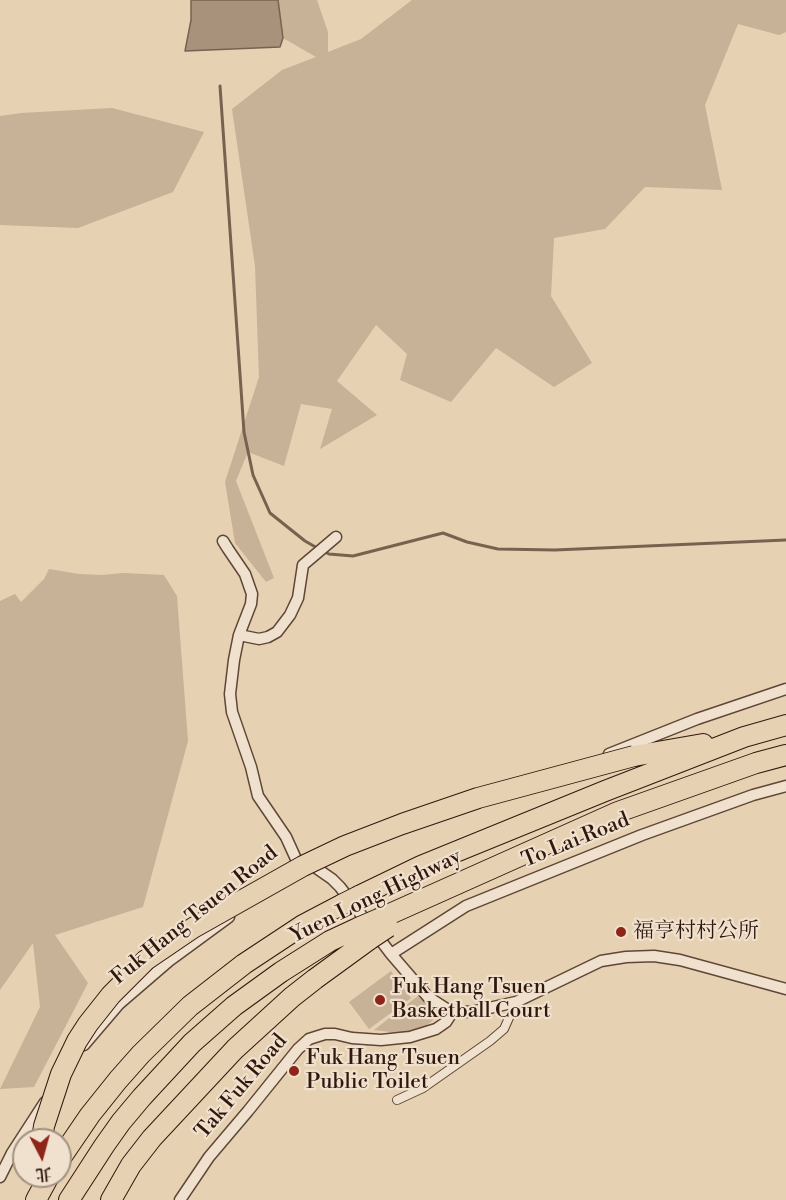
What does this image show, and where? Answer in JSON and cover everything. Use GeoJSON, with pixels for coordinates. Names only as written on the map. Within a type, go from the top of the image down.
{"type":"FeatureCollection","features":[{"type":"Feature","properties":{"kind":"highway","name":"Yuen Long Highway"},"geometry":{"type":"LineString","coordinates":[[72,1141],[118,1080],[190,1006],[244,964],[294,931],[421,866],[605,791],[744,738],[786,725]]}},
{"type":"Feature","properties":{"kind":"highway"},"geometry":{"type":"LineString","coordinates":[[44,1128],[61,1074],[72,1049],[111,995],[146,960],[193,928],[303,866],[345,846],[477,798],[634,756],[744,738]]}},
{"type":"Feature","properties":{"kind":"highway","name":"Yuen Long Highway"},"geometry":{"type":"LineString","coordinates":[[69,1200],[121,1122],[192,1043],[234,1006],[281,972],[330,941],[365,933],[438,892],[618,812],[756,763],[786,755]]}},
{"type":"Feature","properties":{"kind":"highway"},"geometry":{"type":"LineString","coordinates":[[111,1200],[131,1165],[152,1138],[235,1049],[292,997],[341,960],[365,933]]}},
{"type":"Feature","properties":{"kind":"street"},"geometry":{"type":"LineString","coordinates":[[239,636],[259,639],[277,632],[290,615],[298,598],[303,565],[336,537]]}},
{"type":"Feature","properties":{"kind":"street"},"geometry":{"type":"LineString","coordinates":[[223,541],[245,574],[252,594],[234,660],[232,712],[251,767],[258,796],[286,837],[296,859]]}},
{"type":"Feature","properties":{"kind":"street"},"geometry":{"type":"LineString","coordinates":[[578,769],[697,719],[786,689]]}},
{"type":"Feature","properties":{"kind":"street","name":"To Lai Road"},"geometry":{"type":"LineString","coordinates":[[391,954],[466,906],[642,835],[753,795],[786,786]]}},
{"type":"Feature","properties":{"kind":"street","name":"Fuk Hang Tsuen Road"},"geometry":{"type":"LineString","coordinates":[[0,1177],[12,1153],[73,1059],[119,1004],[169,961],[247,902],[296,859],[306,861],[332,879],[428,997],[453,1011]]}},
{"type":"Feature","properties":{"kind":"street"},"geometry":{"type":"LineString","coordinates":[[453,1011],[471,1012],[516,1002],[601,961],[626,957],[654,956],[680,960],[786,989]]}},
{"type":"Feature","properties":{"kind":"street"},"geometry":{"type":"LineString","coordinates":[[397,1100],[423,1088],[490,1041],[504,1029],[516,1002]]}},
{"type":"Feature","properties":{"kind":"street","name":"Tak Fuk Road"},"geometry":{"type":"LineString","coordinates":[[180,1200],[209,1157],[298,1049],[309,1039],[325,1034],[381,1040],[410,1037],[436,1029],[446,1022],[453,1011]]}},
{"type":"Feature","properties":{"kind":"shaded area"},"geometry":{"type":"Polygon","coordinates":[[[191,0],[278,0],[283,38],[280,47],[185,51],[191,20],[191,0]]]}},
{"type":"Feature","properties":{"kind":"shaded area"},"geometry":{"type":"Polygon","coordinates":[[[278,0],[317,0],[328,32],[328,52],[361,39],[412,0],[786,0],[786,32],[779,35],[738,24],[705,105],[722,190],[645,187],[605,229],[554,238],[551,296],[592,363],[554,387],[496,348],[451,402],[400,380],[407,354],[376,325],[337,381],[377,415],[320,449],[332,409],[301,404],[284,466],[248,452],[236,481],[274,578],[266,582],[235,543],[225,482],[259,377],[255,266],[232,109],[282,70],[316,57],[283,38],[278,0]]]}},
{"type":"Feature","properties":{"kind":"shaded area"},"geometry":{"type":"Polygon","coordinates":[[[112,108],[204,132],[173,192],[78,228],[0,225],[0,116],[112,108]]]}},
{"type":"Feature","properties":{"kind":"shaded area"},"geometry":{"type":"Polygon","coordinates":[[[49,569],[79,574],[164,575],[177,596],[188,741],[143,907],[55,935],[88,983],[34,1087],[0,1089],[40,1007],[33,943],[0,990],[0,601],[15,594],[21,602],[44,579],[49,569]]]}},
{"type":"Feature","properties":{"kind":"shaded area","name":"Fuk Hang Tsuen Basketball Court"},"geometry":{"type":"Polygon","coordinates":[[[391,971],[411,998],[369,1029],[349,1002],[391,971]]]}},
{"type":"Feature","properties":{"kind":"shaded area"},"geometry":{"type":"Polygon","coordinates":[[[418,996],[439,1015],[421,1030],[398,1033],[374,1030],[418,996]]]}},
{"type":"Feature","properties":{"kind":"waterway"},"geometry":{"type":"LineString","coordinates":[[220,86],[244,432],[253,475],[270,513],[305,541],[319,549]]}},
{"type":"Feature","properties":{"kind":"waterway"},"geometry":{"type":"LineString","coordinates":[[325,552],[353,556],[443,533],[467,542],[498,549],[555,550],[786,540]]}},
{"type":"Feature","properties":{"kind":"place","name":"福亨村村公所"},"geometry":{"type":"Point","coordinates":[621,932]}},
{"type":"Feature","properties":{"kind":"place","name":"Fuk Hang Tsuen Basketball Court"},"geometry":{"type":"Point","coordinates":[380,1000]}},
{"type":"Feature","properties":{"kind":"place","name":"Fuk Hang Tsuen Public Toilet"},"geometry":{"type":"Point","coordinates":[294,1071]}}]}
